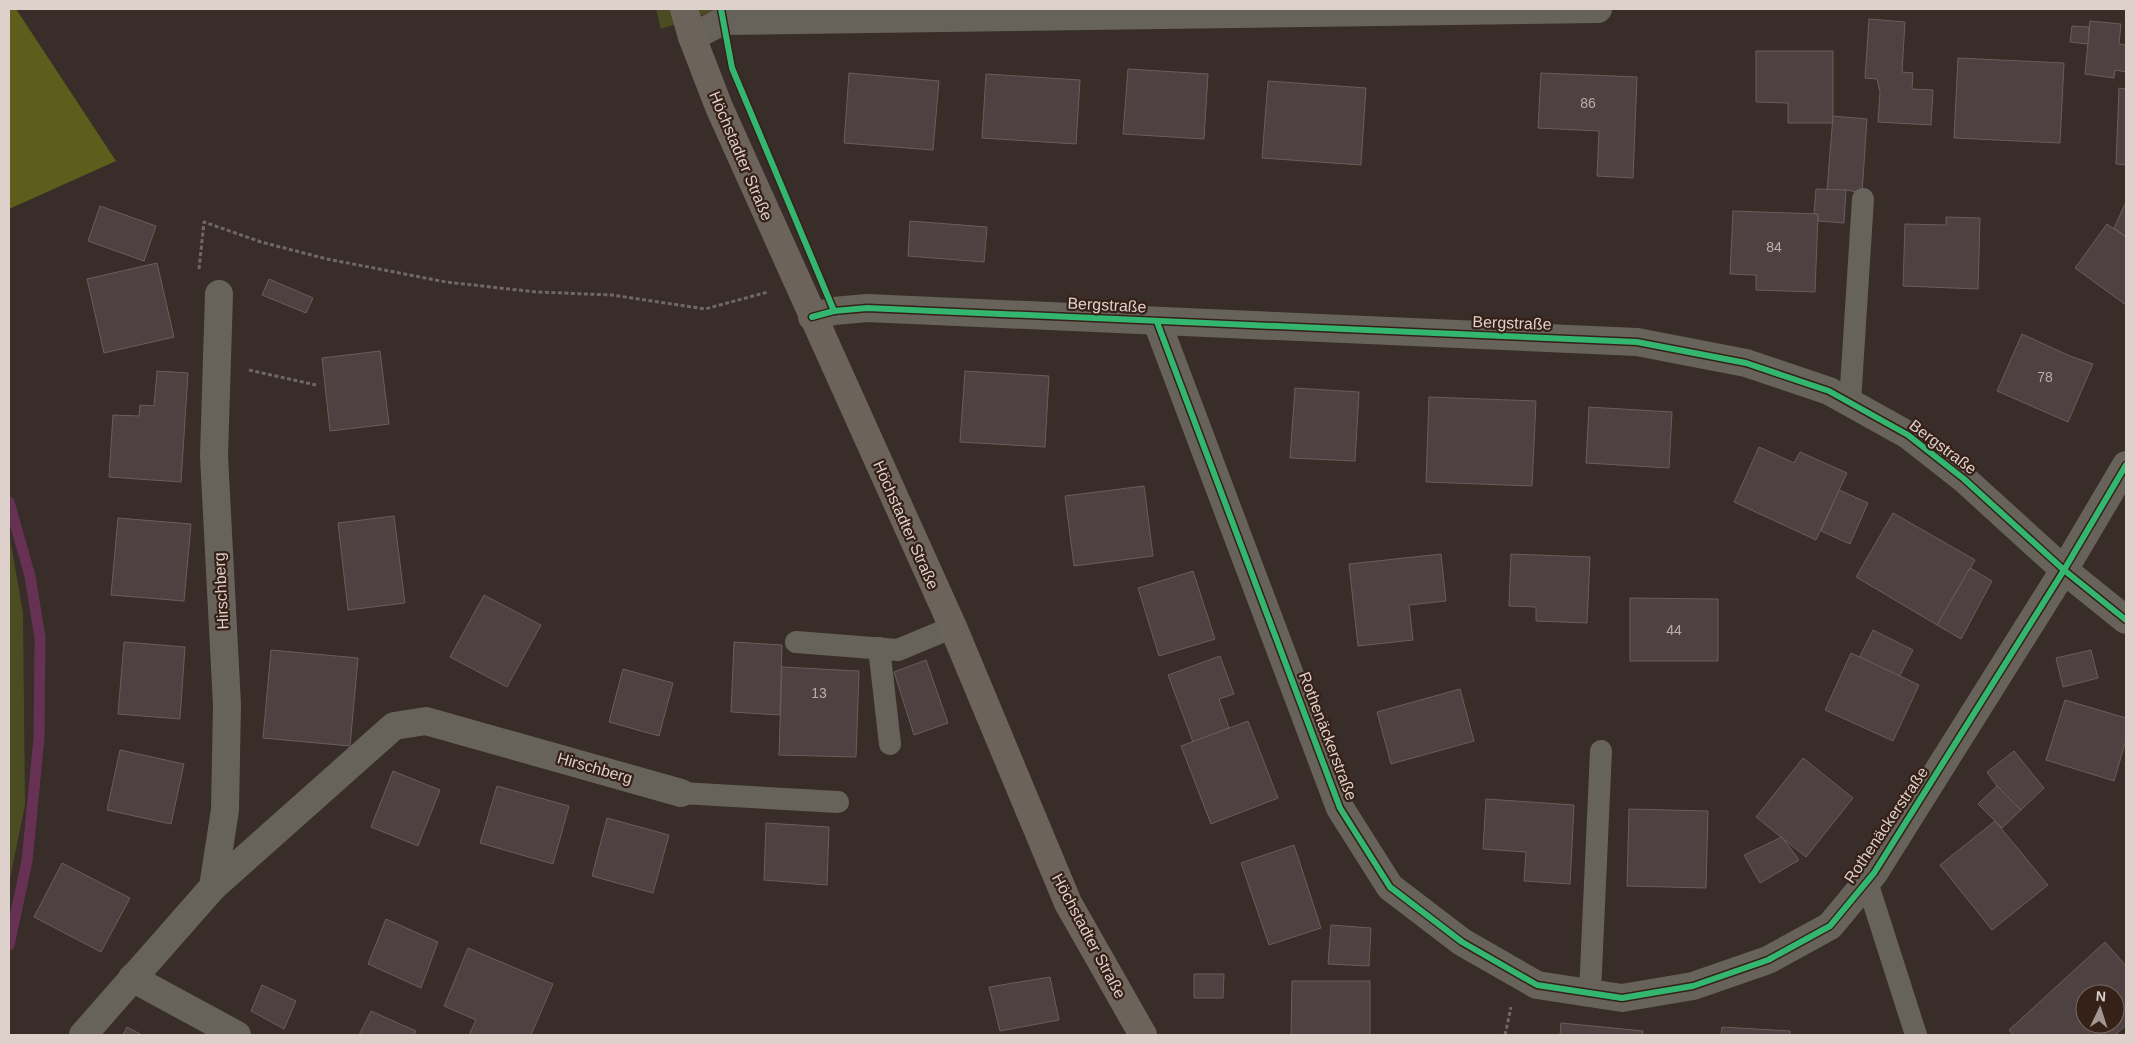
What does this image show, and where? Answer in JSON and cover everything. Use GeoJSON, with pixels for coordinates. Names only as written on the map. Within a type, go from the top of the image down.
{"type":"FeatureCollection","features":[{"type":"Feature","properties":{"kind":"street","name":"Höchstadter Straße"},"geometry":{"type":"LineString","coordinates":[[684,9],[692,37],[719,107],[812,318],[953,627],[1068,903],[1143,1035]]}},
{"type":"Feature","properties":{"kind":"street"},"geometry":{"type":"LineString","coordinates":[[692,37],[723,21],[1598,9]]}},
{"type":"Feature","properties":{"kind":"street","name":"Hirschberg"},"geometry":{"type":"LineString","coordinates":[[213,886],[224,810],[227,705],[214,456],[219,294]]}},
{"type":"Feature","properties":{"kind":"street","name":"Bergstraße"},"geometry":{"type":"LineString","coordinates":[[812,318],[834,311],[867,308],[1637,342],[1746,363],[1829,391],[1908,435],[1964,479],[2064,570],[2126,620]]}},
{"type":"Feature","properties":{"kind":"street","name":"Rothenäckerstraße"},"geometry":{"type":"LineString","coordinates":[[1157,322],[1340,808],[1390,887],[1462,942],[1537,985],[1622,998],[1693,986],[1768,960],[1830,926],[1874,873],[2064,570],[2126,465]]}},
{"type":"Feature","properties":{"kind":"street","name":"Hirschberg"},"geometry":{"type":"LineString","coordinates":[[82,1035],[213,886],[394,726],[426,721],[681,793]]}},
{"type":"Feature","properties":{"kind":"street"},"geometry":{"type":"LineString","coordinates":[[132,978],[237,1035]]}},
{"type":"Feature","properties":{"kind":"lane"},"geometry":{"type":"LineString","coordinates":[[1850,402],[1864,199]]}},
{"type":"Feature","properties":{"kind":"lane"},"geometry":{"type":"LineString","coordinates":[[796,642],[898,650],[953,627]]}},
{"type":"Feature","properties":{"kind":"lane"},"geometry":{"type":"LineString","coordinates":[[879,648],[890,744]]}},
{"type":"Feature","properties":{"kind":"lane"},"geometry":{"type":"LineString","coordinates":[[1590,993],[1601,751]]}},
{"type":"Feature","properties":{"kind":"lane"},"geometry":{"type":"LineString","coordinates":[[681,793],[838,802]]}},
{"type":"Feature","properties":{"kind":"lane"},"geometry":{"type":"LineString","coordinates":[[1867,882],[1916,1035]]}},
{"type":"Feature","properties":{"kind":"path"},"geometry":{"type":"LineString","coordinates":[[201,255],[204,222],[261,242],[327,259],[446,282],[536,292],[612,295],[704,309],[798,284]]}},
{"type":"Feature","properties":{"kind":"path"},"geometry":{"type":"LineString","coordinates":[[217,362],[316,385]]}},
{"type":"Feature","properties":{"kind":"shaded area"},"geometry":{"type":"Polygon","coordinates":[[[9,9],[16,9],[116,161],[9,209],[9,9]]]}},
{"type":"Feature","properties":{"kind":"shaded area"},"geometry":{"type":"Polygon","coordinates":[[[656,9],[719,9],[661,29],[656,9]]]}},
{"type":"Feature","properties":{"kind":"shaded area"},"geometry":{"type":"Polygon","coordinates":[[[9,533],[23,613],[25,805],[9,883],[9,533]]]}},
{"type":"Feature","properties":{"kind":"building"},"geometry":{"type":"Polygon","coordinates":[[[1869,19],[1905,22],[1902,72],[1913,73],[1912,89],[1933,90],[1931,125],[1878,122],[1880,92],[1877,79],[1865,78],[1869,19]]]}},
{"type":"Feature","properties":{"kind":"building"},"geometry":{"type":"Polygon","coordinates":[[[2090,21],[2121,24],[2119,44],[2126,45],[2126,72],[2115,70],[2114,78],[2085,74],[2090,21]]]}},
{"type":"Feature","properties":{"kind":"building"},"geometry":{"type":"Polygon","coordinates":[[[2072,26],[2089,27],[2088,44],[2070,42],[2072,26]]]}},
{"type":"Feature","properties":{"kind":"building"},"geometry":{"type":"Polygon","coordinates":[[[1756,51],[1833,51],[1833,123],[1788,123],[1788,103],[1756,102],[1756,51]]]}},
{"type":"Feature","properties":{"kind":"building"},"geometry":{"type":"Polygon","coordinates":[[[1958,58],[2064,63],[2060,143],[1954,138],[1958,58]]]}},
{"type":"Feature","properties":{"kind":"building"},"geometry":{"type":"Polygon","coordinates":[[[1128,69],[1208,74],[1204,139],[1123,134],[1128,69]]]}},
{"type":"Feature","properties":{"kind":"building"},"geometry":{"type":"Polygon","coordinates":[[[849,73],[939,81],[933,150],[844,143],[849,73]]]}},
{"type":"Feature","properties":{"kind":"building"},"geometry":{"type":"Polygon","coordinates":[[[1541,73],[1637,77],[1633,178],[1597,176],[1599,131],[1538,128],[1541,73]]]}},
{"type":"Feature","properties":{"kind":"building"},"geometry":{"type":"Polygon","coordinates":[[[986,74],[1080,80],[1076,144],[982,138],[986,74]]]}},
{"type":"Feature","properties":{"kind":"building"},"geometry":{"type":"Polygon","coordinates":[[[1268,81],[1366,88],[1361,165],[1262,158],[1268,81]]]}},
{"type":"Feature","properties":{"kind":"building"},"geometry":{"type":"Polygon","coordinates":[[[2119,88],[2126,89],[2126,165],[2116,164],[2119,88]]]}},
{"type":"Feature","properties":{"kind":"building"},"geometry":{"type":"Polygon","coordinates":[[[1833,116],[1867,119],[1862,193],[1846,190],[1827,190],[1833,116]]]}},
{"type":"Feature","properties":{"kind":"building"},"geometry":{"type":"Polygon","coordinates":[[[1816,189],[1846,190],[1844,223],[1818,221],[1818,214],[1814,214],[1816,189]]]}},
{"type":"Feature","properties":{"kind":"building"},"geometry":{"type":"Polygon","coordinates":[[[2126,202],[2126,237],[2114,228],[2126,202]]]}},
{"type":"Feature","properties":{"kind":"building"},"geometry":{"type":"Polygon","coordinates":[[[100,206],[156,226],[144,261],[88,241],[100,206]]]}},
{"type":"Feature","properties":{"kind":"building"},"geometry":{"type":"Polygon","coordinates":[[[1733,211],[1818,214],[1815,292],[1756,290],[1756,275],[1730,274],[1733,211]]]}},
{"type":"Feature","properties":{"kind":"building"},"geometry":{"type":"Polygon","coordinates":[[[1946,217],[1980,218],[1978,289],[1903,286],[1905,224],[1946,225],[1946,217]]]}},
{"type":"Feature","properties":{"kind":"building"},"geometry":{"type":"Polygon","coordinates":[[[910,221],[987,227],[984,262],[908,256],[910,221]]]}},
{"type":"Feature","properties":{"kind":"building"},"geometry":{"type":"Polygon","coordinates":[[[2107,224],[2126,237],[2126,305],[2075,268],[2107,224]]]}},
{"type":"Feature","properties":{"kind":"building"},"geometry":{"type":"Polygon","coordinates":[[[157,263],[174,337],[104,353],[87,279],[157,263]]]}},
{"type":"Feature","properties":{"kind":"building"},"geometry":{"type":"Polygon","coordinates":[[[269,279],[313,298],[306,313],[262,295],[269,279]]]}},
{"type":"Feature","properties":{"kind":"building"},"geometry":{"type":"Polygon","coordinates":[[[2022,334],[2070,356],[2093,364],[2068,422],[1997,391],[2022,334]]]}},
{"type":"Feature","properties":{"kind":"building"},"geometry":{"type":"Polygon","coordinates":[[[380,351],[389,424],[330,431],[322,358],[380,351]]]}},
{"type":"Feature","properties":{"kind":"building"},"geometry":{"type":"Polygon","coordinates":[[[157,371],[188,373],[181,482],[109,477],[113,415],[139,416],[140,405],[154,406],[157,371]]]}},
{"type":"Feature","properties":{"kind":"building"},"geometry":{"type":"Polygon","coordinates":[[[965,371],[1049,376],[1045,447],[960,442],[965,371]]]}},
{"type":"Feature","properties":{"kind":"building"},"geometry":{"type":"Polygon","coordinates":[[[1295,388],[1359,392],[1355,461],[1290,458],[1295,388]]]}},
{"type":"Feature","properties":{"kind":"building"},"geometry":{"type":"Polygon","coordinates":[[[1429,397],[1536,401],[1532,486],[1426,482],[1429,397]]]}},
{"type":"Feature","properties":{"kind":"building"},"geometry":{"type":"Polygon","coordinates":[[[1589,407],[1672,412],[1669,468],[1586,463],[1589,407]]]}},
{"type":"Feature","properties":{"kind":"building"},"geometry":{"type":"Polygon","coordinates":[[[1759,447],[1794,463],[1800,452],[1847,473],[1816,540],[1734,502],[1759,447]]]}},
{"type":"Feature","properties":{"kind":"building"},"geometry":{"type":"Polygon","coordinates":[[[1144,486],[1153,556],[1074,566],[1065,496],[1144,486]]]}},
{"type":"Feature","properties":{"kind":"building"},"geometry":{"type":"Polygon","coordinates":[[[1839,490],[1868,503],[1850,544],[1821,531],[1839,490]]]}},
{"type":"Feature","properties":{"kind":"building"},"geometry":{"type":"Polygon","coordinates":[[[1893,513],[1975,560],[1937,625],[1856,577],[1893,513]]]}},
{"type":"Feature","properties":{"kind":"building"},"geometry":{"type":"Polygon","coordinates":[[[394,516],[405,603],[348,610],[338,523],[394,516]]]}},
{"type":"Feature","properties":{"kind":"building"},"geometry":{"type":"Polygon","coordinates":[[[118,518],[191,524],[184,601],[111,595],[118,518]]]}},
{"type":"Feature","properties":{"kind":"building"},"geometry":{"type":"Polygon","coordinates":[[[1441,554],[1446,601],[1409,605],[1413,640],[1358,646],[1349,564],[1441,554]]]}},
{"type":"Feature","properties":{"kind":"building"},"geometry":{"type":"Polygon","coordinates":[[[1511,554],[1590,557],[1587,623],[1536,621],[1536,607],[1509,606],[1511,554]]]}},
{"type":"Feature","properties":{"kind":"building"},"geometry":{"type":"Polygon","coordinates":[[[1970,568],[1992,581],[1961,639],[1937,625],[1970,568]]]}},
{"type":"Feature","properties":{"kind":"building"},"geometry":{"type":"Polygon","coordinates":[[[1193,571],[1215,639],[1159,656],[1138,588],[1193,571]]]}},
{"type":"Feature","properties":{"kind":"building"},"geometry":{"type":"Polygon","coordinates":[[[484,595],[541,625],[507,687],[450,657],[484,595]]]}},
{"type":"Feature","properties":{"kind":"building"},"geometry":{"type":"Polygon","coordinates":[[[1630,598],[1718,599],[1718,661],[1630,661],[1630,598]]]}},
{"type":"Feature","properties":{"kind":"building"},"geometry":{"type":"Polygon","coordinates":[[[1873,630],[1913,650],[1899,677],[1859,658],[1873,630]]]}},
{"type":"Feature","properties":{"kind":"building"},"geometry":{"type":"Polygon","coordinates":[[[124,642],[185,647],[180,719],[118,714],[124,642]]]}},
{"type":"Feature","properties":{"kind":"building"},"geometry":{"type":"Polygon","coordinates":[[[734,642],[782,645],[780,715],[731,712],[734,642]]]}},
{"type":"Feature","properties":{"kind":"building"},"geometry":{"type":"Polygon","coordinates":[[[271,650],[358,658],[350,746],[263,738],[271,650]]]}},
{"type":"Feature","properties":{"kind":"building"},"geometry":{"type":"Polygon","coordinates":[[[2091,650],[2098,678],[2063,687],[2056,658],[2091,650]]]}},
{"type":"Feature","properties":{"kind":"building"},"geometry":{"type":"Polygon","coordinates":[[[1851,653],[1919,685],[1893,741],[1825,710],[1851,653]]]}},
{"type":"Feature","properties":{"kind":"building"},"geometry":{"type":"Polygon","coordinates":[[[1220,656],[1234,694],[1219,699],[1229,728],[1193,742],[1168,675],[1220,656]]]}},
{"type":"Feature","properties":{"kind":"building"},"geometry":{"type":"Polygon","coordinates":[[[926,660],[948,723],[914,735],[894,672],[926,660]]]}},
{"type":"Feature","properties":{"kind":"building"},"geometry":{"type":"Polygon","coordinates":[[[782,667],[859,671],[856,757],[779,755],[782,667]]]}},
{"type":"Feature","properties":{"kind":"building"},"geometry":{"type":"Polygon","coordinates":[[[623,669],[673,683],[659,736],[609,722],[623,669]]]}},
{"type":"Feature","properties":{"kind":"building"},"geometry":{"type":"Polygon","coordinates":[[[1460,689],[1474,741],[1391,764],[1377,712],[1460,689]]]}},
{"type":"Feature","properties":{"kind":"building"},"geometry":{"type":"Polygon","coordinates":[[[2065,700],[2126,718],[2126,740],[2114,781],[2046,760],[2065,700]]]}},
{"type":"Feature","properties":{"kind":"building"},"geometry":{"type":"Polygon","coordinates":[[[1248,721],[1278,798],[1211,824],[1181,746],[1248,721]]]}},
{"type":"Feature","properties":{"kind":"building"},"geometry":{"type":"Polygon","coordinates":[[[120,750],[184,764],[171,824],[107,810],[120,750]]]}},
{"type":"Feature","properties":{"kind":"building"},"geometry":{"type":"Polygon","coordinates":[[[2014,751],[2044,788],[2021,810],[1997,786],[1987,772],[2014,751]]]}},
{"type":"Feature","properties":{"kind":"building"},"geometry":{"type":"Polygon","coordinates":[[[1803,758],[1853,798],[1806,857],[1756,817],[1803,758]]]}},
{"type":"Feature","properties":{"kind":"building"},"geometry":{"type":"Polygon","coordinates":[[[393,771],[440,790],[418,846],[371,827],[393,771]]]}},
{"type":"Feature","properties":{"kind":"building"},"geometry":{"type":"Polygon","coordinates":[[[497,786],[569,806],[553,864],[480,843],[497,786]]]}},
{"type":"Feature","properties":{"kind":"building"},"geometry":{"type":"Polygon","coordinates":[[[1997,786],[2021,810],[2002,828],[1978,804],[1997,786]]]}},
{"type":"Feature","properties":{"kind":"building"},"geometry":{"type":"Polygon","coordinates":[[[1486,799],[1574,805],[1570,884],[1524,881],[1526,852],[1483,849],[1486,799]]]}},
{"type":"Feature","properties":{"kind":"building"},"geometry":{"type":"Polygon","coordinates":[[[1629,809],[1708,811],[1706,888],[1627,886],[1629,809]]]}},
{"type":"Feature","properties":{"kind":"building"},"geometry":{"type":"Polygon","coordinates":[[[607,818],[669,835],[653,893],[592,876],[607,818]]]}},
{"type":"Feature","properties":{"kind":"building"},"geometry":{"type":"Polygon","coordinates":[[[1995,821],[2048,885],[1992,930],[1940,865],[1995,821]]]}},
{"type":"Feature","properties":{"kind":"building"},"geometry":{"type":"Polygon","coordinates":[[[766,823],[829,827],[827,885],[764,880],[766,823]]]}},
{"type":"Feature","properties":{"kind":"building"},"geometry":{"type":"Polygon","coordinates":[[[1782,837],[1799,860],[1760,883],[1744,855],[1782,837]]]}},
{"type":"Feature","properties":{"kind":"building"},"geometry":{"type":"Polygon","coordinates":[[[1294,845],[1321,928],[1269,945],[1241,863],[1294,845]]]}},
{"type":"Feature","properties":{"kind":"building"},"geometry":{"type":"Polygon","coordinates":[[[62,863],[130,898],[101,952],[34,917],[62,863]]]}},
{"type":"Feature","properties":{"kind":"building"},"geometry":{"type":"Polygon","coordinates":[[[386,919],[438,942],[421,988],[368,964],[386,919]]]}},
{"type":"Feature","properties":{"kind":"building"},"geometry":{"type":"Polygon","coordinates":[[[1331,925],[1371,928],[1369,966],[1328,964],[1331,925]]]}},
{"type":"Feature","properties":{"kind":"building"},"geometry":{"type":"Polygon","coordinates":[[[2105,942],[2126,966],[2125,1026],[2125,984],[2075,984],[2075,1034],[2115,1035],[2013,1035],[2009,1030],[2105,942]]]}},
{"type":"Feature","properties":{"kind":"building"},"geometry":{"type":"Polygon","coordinates":[[[468,948],[553,984],[531,1035],[469,1035],[476,1020],[444,1006],[468,948]]]}},
{"type":"Feature","properties":{"kind":"building"},"geometry":{"type":"Polygon","coordinates":[[[1194,974],[1224,974],[1223,998],[1194,998],[1194,974]]]}},
{"type":"Feature","properties":{"kind":"building"},"geometry":{"type":"Polygon","coordinates":[[[1050,977],[1059,1020],[1000,1031],[989,987],[1050,977]]]}},
{"type":"Feature","properties":{"kind":"building"},"geometry":{"type":"Polygon","coordinates":[[[1292,981],[1370,981],[1370,1035],[1291,1035],[1292,981]]]}},
{"type":"Feature","properties":{"kind":"building"},"geometry":{"type":"Polygon","coordinates":[[[262,985],[296,1001],[284,1029],[251,1011],[262,985]]]}},
{"type":"Feature","properties":{"kind":"building"},"geometry":{"type":"Polygon","coordinates":[[[371,1011],[416,1031],[414,1035],[359,1035],[371,1011]]]}},
{"type":"Feature","properties":{"kind":"building"},"geometry":{"type":"Polygon","coordinates":[[[1561,1023],[1643,1031],[1642,1035],[1560,1035],[1561,1023]]]}},
{"type":"Feature","properties":{"kind":"building"},"geometry":{"type":"Polygon","coordinates":[[[127,1027],[142,1035],[123,1035],[127,1027]]]}},
{"type":"Feature","properties":{"kind":"building"},"geometry":{"type":"Polygon","coordinates":[[[1722,1027],[1790,1031],[1790,1035],[1721,1035],[1722,1027]]]}},
{"type":"Feature","properties":{"kind":"waterway"},"geometry":{"type":"LineString","coordinates":[[9,502],[30,576],[40,638],[39,738],[27,861],[9,945]]}},
{"type":"Feature","properties":{"kind":"cycle path"},"geometry":{"type":"LineString","coordinates":[[721,9],[732,68],[834,311]]}},
{"type":"Feature","properties":{"kind":"cycle path"},"geometry":{"type":"LineString","coordinates":[[812,317],[834,311],[867,308],[1637,342],[1746,363],[1829,391],[1908,435],[1964,479],[2064,570],[2126,620]]}},
{"type":"Feature","properties":{"kind":"cycle path"},"geometry":{"type":"LineString","coordinates":[[1157,322],[1340,808],[1390,887],[1462,942],[1537,985],[1622,998],[1693,986],[1768,960],[1830,926],[1874,873],[2064,570],[2126,465]]}}]}
